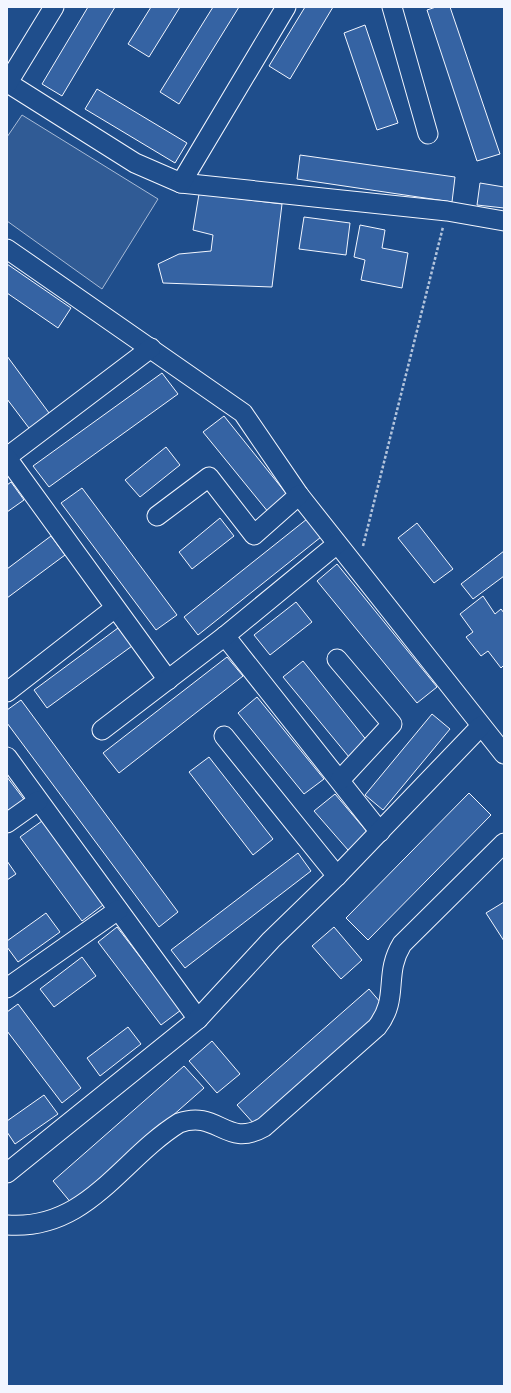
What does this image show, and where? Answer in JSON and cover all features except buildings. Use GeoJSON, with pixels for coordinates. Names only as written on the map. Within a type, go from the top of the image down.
{"type":"FeatureCollection","features":[{"type":"Feature","properties":{"kind":"street"},"geometry":{"type":"LineString","coordinates":[[54,7],[7,83],[135,163],[180,183],[447,211],[504,221]]}},
{"type":"Feature","properties":{"kind":"street"},"geometry":{"type":"LineString","coordinates":[[180,183],[286,7]]}},
{"type":"Feature","properties":{"kind":"street"},"geometry":{"type":"LineString","coordinates":[[392,7],[428,134]]}},
{"type":"Feature","properties":{"kind":"street"},"geometry":{"type":"LineString","coordinates":[[7,249],[243,413],[299,495],[504,754]]}},
{"type":"Feature","properties":{"kind":"street"},"geometry":{"type":"LineString","coordinates":[[151,348],[7,458],[114,608],[168,680]]}},
{"type":"Feature","properties":{"kind":"street"},"geometry":{"type":"LineString","coordinates":[[157,516],[209,477],[254,535],[299,495]]}},
{"type":"Feature","properties":{"kind":"street"},"geometry":{"type":"LineString","coordinates":[[102,730],[225,636],[337,544]]}},
{"type":"Feature","properties":{"kind":"street"},"geometry":{"type":"LineString","coordinates":[[7,692],[114,608]]}},
{"type":"Feature","properties":{"kind":"street"},"geometry":{"type":"LineString","coordinates":[[225,636],[380,832]]}},
{"type":"Feature","properties":{"kind":"street"},"geometry":{"type":"LineString","coordinates":[[336,659],[392,724],[340,780]]}},
{"type":"Feature","properties":{"kind":"street"},"geometry":{"type":"LineString","coordinates":[[7,1173],[198,1019],[271,940],[337,876],[481,726]]}},
{"type":"Feature","properties":{"kind":"street"},"geometry":{"type":"LineString","coordinates":[[224,736],[337,876]]}},
{"type":"Feature","properties":{"kind":"street"},"geometry":{"type":"LineString","coordinates":[[7,757],[198,1019]]}},
{"type":"Feature","properties":{"kind":"street"},"geometry":{"type":"LineString","coordinates":[[7,823],[38,801]]}},
{"type":"Feature","properties":{"kind":"street"},"geometry":{"type":"LineString","coordinates":[[7,1225],[42,1223],[80,1208],[179,1123],[187,1120],[204,1119],[224,1130],[240,1134],[257,1132],[264,1127],[377,1027],[389,1006],[391,970],[396,954],[402,944],[504,843]]}},
{"type":"Feature","properties":{"kind":"street"},"geometry":{"type":"LineString","coordinates":[[7,988],[118,910]]}},
{"type":"Feature","properties":{"kind":"path"},"geometry":{"type":"LineString","coordinates":[[357,568],[447,211]]}},
{"type":"Feature","properties":{"kind":"shaded area"},"geometry":{"type":"Polygon","coordinates":[[[22,115],[158,199],[102,289],[7,221],[7,137],[22,115]]]}}]}
